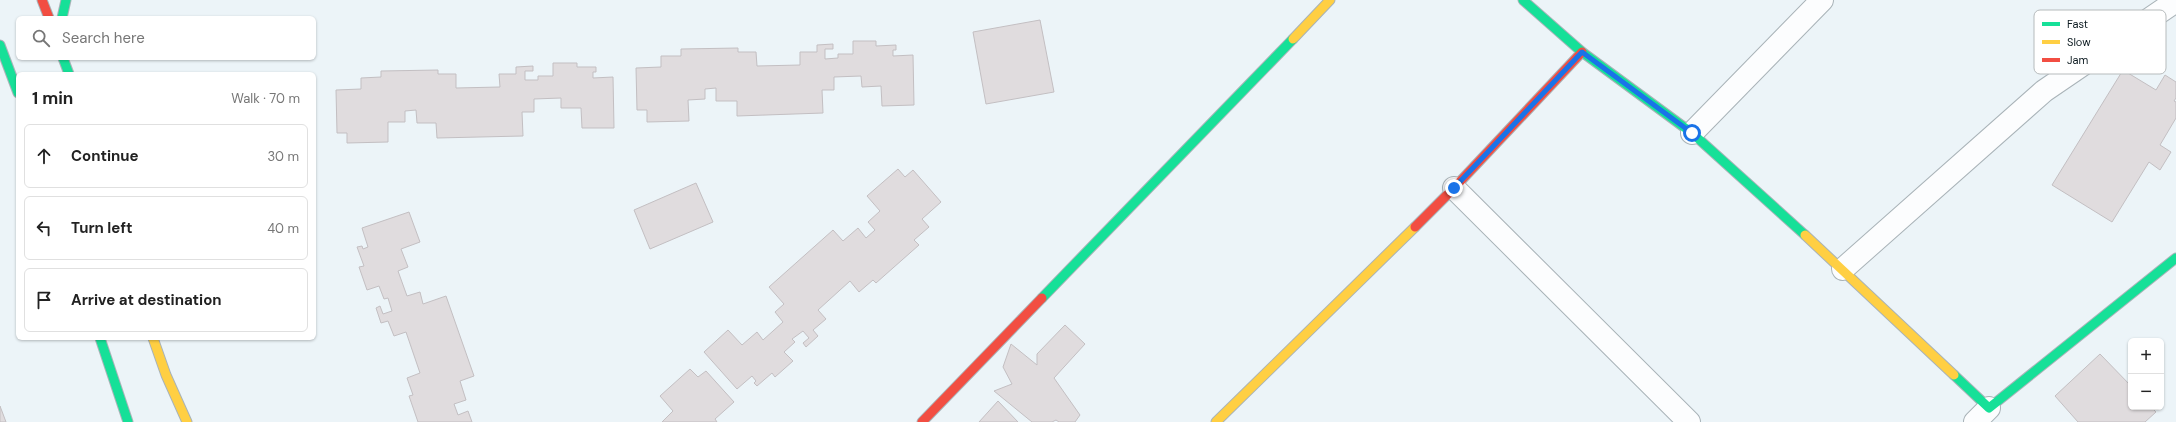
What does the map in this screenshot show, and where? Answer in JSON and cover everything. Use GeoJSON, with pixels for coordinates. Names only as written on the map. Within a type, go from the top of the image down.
{"type":"FeatureCollection","features":[{"type":"Feature","properties":{"kind":"main road"},"geometry":{"type":"LineString","coordinates":[[42,0],[48,16]]}},
{"type":"Feature","properties":{"kind":"main road"},"geometry":{"type":"LineString","coordinates":[[62,16],[66,0]]}},
{"type":"Feature","properties":{"kind":"main road"},"geometry":{"type":"LineString","coordinates":[[922,422],[1330,0]]}},
{"type":"Feature","properties":{"kind":"main road"},"geometry":{"type":"LineString","coordinates":[[1523,0],[1582,52],[1692,133],[1843,269],[1982,415],[2176,258]]}},
{"type":"Feature","properties":{"kind":"main road"},"geometry":{"type":"LineString","coordinates":[[0,44],[16,88]]}},
{"type":"Feature","properties":{"kind":"main road"},"geometry":{"type":"LineString","coordinates":[[1216,422],[1454,188],[1582,52]]}},
{"type":"Feature","properties":{"kind":"main road"},"geometry":{"type":"LineString","coordinates":[[64,60],[68,72]]}},
{"type":"Feature","properties":{"kind":"main road"},"geometry":{"type":"LineString","coordinates":[[101,340],[128,422]]}},
{"type":"Feature","properties":{"kind":"main road"},"geometry":{"type":"LineString","coordinates":[[154,340],[166,375],[187,422]]}},
{"type":"Feature","properties":{"kind":"street"},"geometry":{"type":"LineString","coordinates":[[1692,133],[1822,0]]}},
{"type":"Feature","properties":{"kind":"street"},"geometry":{"type":"LineString","coordinates":[[2163,10],[2176,1]]}},
{"type":"Feature","properties":{"kind":"street"},"geometry":{"type":"LineString","coordinates":[[1843,269],[2044,91],[2069,74]]}},
{"type":"Feature","properties":{"kind":"street"},"geometry":{"type":"LineString","coordinates":[[1454,188],[1689,422]]}},
{"type":"Feature","properties":{"kind":"building"},"geometry":{"type":"Polygon","coordinates":[[[1040,20],[1054,92],[986,104],[973,32],[1040,20]]]}},
{"type":"Feature","properties":{"kind":"building"},"geometry":{"type":"Polygon","coordinates":[[[853,41],[876,41],[876,46],[896,45],[896,50],[893,50],[893,56],[913,55],[914,105],[882,106],[881,86],[862,87],[861,76],[834,77],[834,90],[822,90],[823,113],[737,116],[737,101],[716,101],[716,88],[705,89],[705,99],[688,100],[689,121],[647,122],[647,110],[637,110],[636,68],[661,67],[661,56],[681,56],[681,49],[738,48],[738,52],[756,52],[757,66],[800,65],[800,52],[817,52],[817,45],[833,44],[833,49],[825,49],[825,59],[838,58],[838,54],[853,54],[853,41]]]}},
{"type":"Feature","properties":{"kind":"building"},"geometry":{"type":"Polygon","coordinates":[[[553,63],[577,63],[577,67],[596,67],[596,72],[593,72],[593,78],[613,77],[614,128],[582,128],[581,108],[561,108],[561,98],[534,99],[534,112],[522,112],[523,136],[437,138],[436,123],[417,123],[416,110],[405,111],[405,122],[388,122],[388,142],[347,143],[347,133],[337,133],[336,90],[361,89],[361,78],[381,77],[381,71],[438,70],[438,74],[456,74],[456,88],[500,87],[499,74],[516,74],[516,67],[533,66],[533,71],[525,71],[525,80],[538,80],[538,76],[553,76],[553,63]]]}},
{"type":"Feature","properties":{"kind":"building"},"geometry":{"type":"Polygon","coordinates":[[[2121,74],[2130,74],[2156,90],[2165,75],[2176,82],[2176,98],[2174,101],[2176,102],[2176,118],[2160,145],[2171,152],[2160,170],[2149,162],[2112,222],[2052,185],[2121,74]]]}},
{"type":"Feature","properties":{"kind":"building"},"geometry":{"type":"Polygon","coordinates":[[[898,169],[905,177],[913,170],[941,202],[922,219],[929,227],[914,240],[919,245],[876,283],[873,280],[859,292],[850,281],[818,310],[826,319],[813,330],[818,336],[806,347],[803,343],[809,338],[803,331],[792,339],[795,342],[784,352],[793,361],[775,377],[772,373],[757,386],[754,383],[756,381],[752,376],[737,389],[704,352],[728,330],[742,345],[757,332],[763,340],[783,322],[775,312],[784,304],[769,287],[833,230],[843,241],[858,228],[866,238],[875,230],[868,222],[880,211],[867,196],[898,169]]]}},
{"type":"Feature","properties":{"kind":"building"},"geometry":{"type":"Polygon","coordinates":[[[696,183],[713,222],[650,249],[634,210],[696,183]]]}},
{"type":"Feature","properties":{"kind":"building"},"geometry":{"type":"Polygon","coordinates":[[[409,212],[420,242],[401,249],[408,267],[398,271],[407,296],[420,292],[423,304],[446,296],[474,376],[460,381],[466,400],[454,404],[458,415],[468,411],[472,422],[418,422],[409,396],[413,395],[407,378],[420,373],[406,332],[394,336],[388,321],[381,323],[376,308],[380,306],[383,314],[392,311],[388,298],[384,299],[379,286],[367,290],[359,267],[364,266],[357,247],[362,246],[363,249],[368,247],[362,228],[409,212]]]}},
{"type":"Feature","properties":{"kind":"building"},"geometry":{"type":"Polygon","coordinates":[[[1065,325],[1085,344],[1054,378],[1080,415],[1075,422],[1059,422],[1056,420],[1052,422],[1032,422],[994,391],[1012,384],[1003,367],[1011,344],[1037,365],[1037,354],[1065,325]]]}},
{"type":"Feature","properties":{"kind":"building"},"geometry":{"type":"Polygon","coordinates":[[[2100,354],[2128,383],[2128,410],[2154,410],[2156,412],[2145,422],[2078,422],[2055,396],[2100,354]]]}},
{"type":"Feature","properties":{"kind":"building"},"geometry":{"type":"Polygon","coordinates":[[[690,369],[698,377],[706,371],[734,402],[715,419],[717,422],[662,422],[673,411],[660,396],[690,369]]]}},
{"type":"Feature","properties":{"kind":"building"},"geometry":{"type":"Polygon","coordinates":[[[998,401],[1018,422],[979,422],[998,401]]]}},
{"type":"Feature","properties":{"kind":"building"},"geometry":{"type":"Polygon","coordinates":[[[0,406],[6,422],[0,422],[0,406]]]}},
{"type":"Feature","properties":{"kind":"traffic: fast"},"geometry":{"type":"LineString","coordinates":[[62,16],[66,0]]}},
{"type":"Feature","properties":{"kind":"traffic: fast"},"geometry":{"type":"LineString","coordinates":[[1523,0],[1582,52],[1692,133],[1805,235]]}},
{"type":"Feature","properties":{"kind":"traffic: fast"},"geometry":{"type":"LineString","coordinates":[[1042,298],[1293,39]]}},
{"type":"Feature","properties":{"kind":"traffic: fast"},"geometry":{"type":"LineString","coordinates":[[0,45],[16,88]]}},
{"type":"Feature","properties":{"kind":"traffic: fast"},"geometry":{"type":"LineString","coordinates":[[64,60],[68,72]]}},
{"type":"Feature","properties":{"kind":"traffic: fast"},"geometry":{"type":"LineString","coordinates":[[1954,375],[1989,408],[2176,258]]}},
{"type":"Feature","properties":{"kind":"traffic: fast"},"geometry":{"type":"LineString","coordinates":[[101,340],[128,422]]}},
{"type":"Feature","properties":{"kind":"traffic: slow"},"geometry":{"type":"LineString","coordinates":[[1293,39],[1330,0]]}},
{"type":"Feature","properties":{"kind":"traffic: slow"},"geometry":{"type":"LineString","coordinates":[[1216,422],[1415,227]]}},
{"type":"Feature","properties":{"kind":"traffic: slow"},"geometry":{"type":"LineString","coordinates":[[1805,235],[1954,375]]}},
{"type":"Feature","properties":{"kind":"traffic: slow"},"geometry":{"type":"LineString","coordinates":[[154,340],[166,375],[187,422]]}},
{"type":"Feature","properties":{"kind":"traffic: jam"},"geometry":{"type":"LineString","coordinates":[[42,0],[48,16]]}},
{"type":"Feature","properties":{"kind":"traffic: jam"},"geometry":{"type":"LineString","coordinates":[[1415,227],[1454,188],[1582,52]]}},
{"type":"Feature","properties":{"kind":"traffic: jam"},"geometry":{"type":"LineString","coordinates":[[922,422],[1042,298]]}},
{"type":"Feature","properties":{"kind":"route"},"geometry":{"type":"LineString","coordinates":[[1454,188],[1582,52],[1692,133]]}}]}
